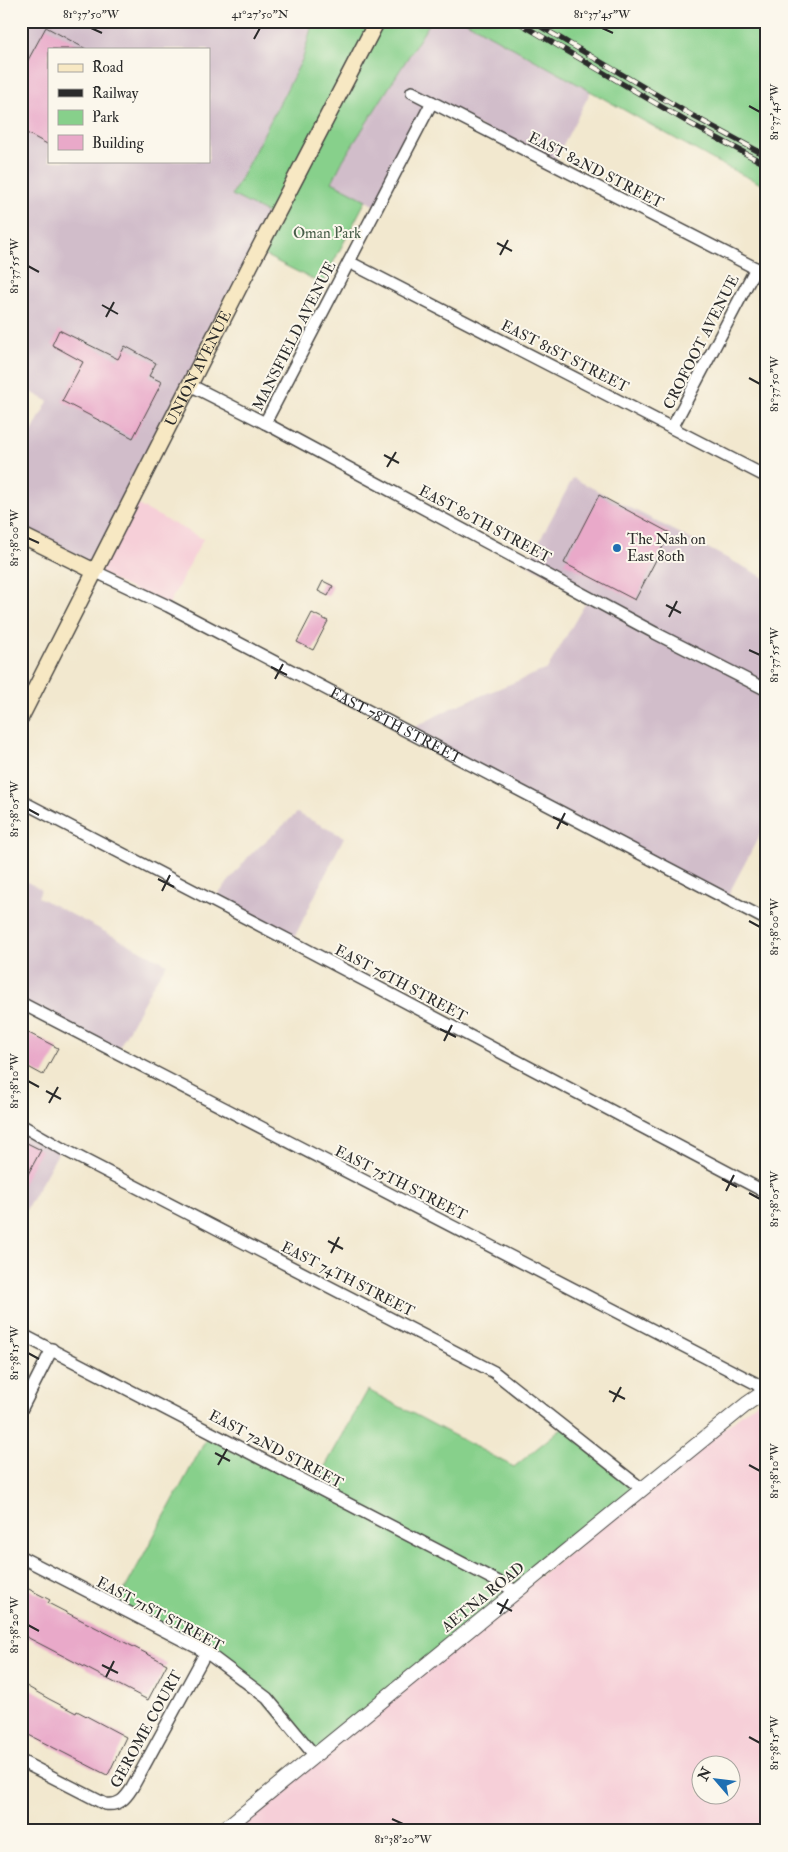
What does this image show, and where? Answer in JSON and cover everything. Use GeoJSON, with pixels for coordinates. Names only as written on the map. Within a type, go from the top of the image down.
{"type":"FeatureCollection","features":[{"type":"Feature","properties":{"kind":"main road","name":"UNION AVENUE"},"geometry":{"type":"LineString","coordinates":[[21,717],[377,21]]}},
{"type":"Feature","properties":{"kind":"main road","name":"EAST 78TH STREET"},"geometry":{"type":"LineString","coordinates":[[21,534],[94,571]]}},
{"type":"Feature","properties":{"kind":"street","name":"EAST 82ND STREET"},"geometry":{"type":"LineString","coordinates":[[412,92],[767,274]]}},
{"type":"Feature","properties":{"kind":"street","name":"MANSFIELD AVENUE"},"geometry":{"type":"LineString","coordinates":[[265,423],[432,102]]}},
{"type":"Feature","properties":{"kind":"street","name":"EAST 81ST STREET"},"geometry":{"type":"LineString","coordinates":[[349,262],[767,477]]}},
{"type":"Feature","properties":{"kind":"street","name":"CROFOOT AVENUE"},"geometry":{"type":"LineString","coordinates":[[672,428],[756,268]]}},
{"type":"Feature","properties":{"kind":"street","name":"EAST 80TH STREET"},"geometry":{"type":"LineString","coordinates":[[190,385],[767,690]]}},
{"type":"Feature","properties":{"kind":"street","name":"EAST 78TH STREET"},"geometry":{"type":"LineString","coordinates":[[94,571],[168,606],[767,920]]}},
{"type":"Feature","properties":{"kind":"street","name":"EAST 76TH STREET"},"geometry":{"type":"LineString","coordinates":[[21,801],[767,1193]]}},
{"type":"Feature","properties":{"kind":"street","name":"EAST 75TH STREET"},"geometry":{"type":"LineString","coordinates":[[21,1003],[755,1383],[766,1392]]}},
{"type":"Feature","properties":{"kind":"street","name":"EAST 74TH STREET"},"geometry":{"type":"LineString","coordinates":[[21,1125],[79,1157],[494,1372],[642,1489]]}},
{"type":"Feature","properties":{"kind":"street","name":"EAST 72ND STREET"},"geometry":{"type":"LineString","coordinates":[[21,1334],[516,1591]]}},
{"type":"Feature","properties":{"kind":"street"},"geometry":{"type":"LineString","coordinates":[[21,1410],[52,1349]]}},
{"type":"Feature","properties":{"kind":"street","name":"AETNA ROAD"},"geometry":{"type":"LineString","coordinates":[[222,1831],[748,1403],[766,1392]]}},
{"type":"Feature","properties":{"kind":"street","name":"EAST 71ST STREET"},"geometry":{"type":"LineString","coordinates":[[21,1556],[206,1652],[267,1698],[315,1756]]}},
{"type":"Feature","properties":{"kind":"street","name":"GEROME COURT"},"geometry":{"type":"LineString","coordinates":[[21,1761],[105,1804],[112,1805],[124,1800],[206,1652]]}},
{"type":"Feature","properties":{"kind":"shaded area"},"geometry":{"type":"Polygon","coordinates":[[[21,21],[313,21],[303,58],[232,194],[275,217],[94,571],[21,535],[21,453],[48,401],[21,387],[21,21]]]}},
{"type":"Feature","properties":{"kind":"shaded area"},"geometry":{"type":"Polygon","coordinates":[[[431,21],[465,21],[591,91],[553,164],[432,102],[377,207],[332,183],[343,160],[431,21]]]}},
{"type":"Feature","properties":{"kind":"shaded area"},"geometry":{"type":"Polygon","coordinates":[[[573,478],[767,579],[767,821],[726,899],[406,732],[453,707],[547,669],[589,597],[527,564],[573,478]]]}},
{"type":"Feature","properties":{"kind":"shaded area"},"geometry":{"type":"Polygon","coordinates":[[[130,501],[203,539],[168,606],[94,571],[130,501]]]}},
{"type":"Feature","properties":{"kind":"shaded area"},"geometry":{"type":"Polygon","coordinates":[[[297,813],[344,837],[292,942],[213,901],[249,856],[297,813]]]}},
{"type":"Feature","properties":{"kind":"shaded area"},"geometry":{"type":"Polygon","coordinates":[[[21,879],[41,889],[38,897],[167,964],[154,983],[116,1053],[21,1003],[21,879]]]}},
{"type":"Feature","properties":{"kind":"shaded area"},"geometry":{"type":"Polygon","coordinates":[[[21,1125],[61,1148],[21,1219],[21,1125]]]}},
{"type":"Feature","properties":{"kind":"shaded area"},"geometry":{"type":"Polygon","coordinates":[[[767,1394],[767,1831],[222,1831],[767,1394]]]}},
{"type":"Feature","properties":{"kind":"green space","name":"Oman Park"},"geometry":{"type":"Polygon","coordinates":[[[313,21],[431,21],[343,160],[332,182],[366,200],[322,284],[258,252],[275,217],[232,195],[303,58],[313,21]]]}},
{"type":"Feature","properties":{"kind":"green space"},"geometry":{"type":"Polygon","coordinates":[[[465,21],[767,21],[767,187],[717,162],[465,21]]]}},
{"type":"Feature","properties":{"kind":"green space"},"geometry":{"type":"Polygon","coordinates":[[[368,1390],[514,1467],[563,1427],[642,1489],[315,1756],[237,1675],[116,1606],[210,1432],[314,1486],[368,1390]]]}},
{"type":"Feature","properties":{"kind":"building"},"geometry":{"type":"Polygon","coordinates":[[[46,27],[84,48],[48,48],[48,144],[21,130],[21,73],[46,27]]]}},
{"type":"Feature","properties":{"kind":"building"},"geometry":{"type":"Polygon","coordinates":[[[59,330],[118,359],[125,346],[156,363],[149,376],[162,382],[133,438],[62,401],[83,362],[52,345],[59,330]]]}},
{"type":"Feature","properties":{"kind":"building","name":"The Nash on East 80th"},"geometry":{"type":"Polygon","coordinates":[[[599,495],[670,533],[635,600],[564,563],[599,495]]]}},
{"type":"Feature","properties":{"kind":"building"},"geometry":{"type":"Polygon","coordinates":[[[323,581],[333,586],[328,596],[318,591],[323,581]]]}},
{"type":"Feature","properties":{"kind":"building"},"geometry":{"type":"Polygon","coordinates":[[[312,613],[328,621],[313,650],[297,642],[312,613]]]}},
{"type":"Feature","properties":{"kind":"building"},"geometry":{"type":"Polygon","coordinates":[[[21,1029],[58,1048],[43,1075],[21,1063],[21,1029]]]}},
{"type":"Feature","properties":{"kind":"building"},"geometry":{"type":"Polygon","coordinates":[[[21,1140],[41,1150],[21,1187],[21,1140]]]}},
{"type":"Feature","properties":{"kind":"building"},"geometry":{"type":"Polygon","coordinates":[[[21,1585],[50,1600],[48,1603],[167,1664],[148,1700],[21,1634],[21,1585]]]}},
{"type":"Feature","properties":{"kind":"building"},"geometry":{"type":"Polygon","coordinates":[[[21,1683],[76,1713],[77,1711],[126,1737],[107,1775],[21,1731],[21,1683]]]}},
{"type":"Feature","properties":{"kind":"railway"},"geometry":{"type":"LineString","coordinates":[[516,21],[689,123],[767,165]]}},
{"type":"Feature","properties":{"kind":"railway"},"geometry":{"type":"LineString","coordinates":[[531,21],[693,116],[767,156]]}},
{"type":"Feature","properties":{"kind":"place","name":"The Nash on East 80th"},"geometry":{"type":"Point","coordinates":[617,548]}}]}
